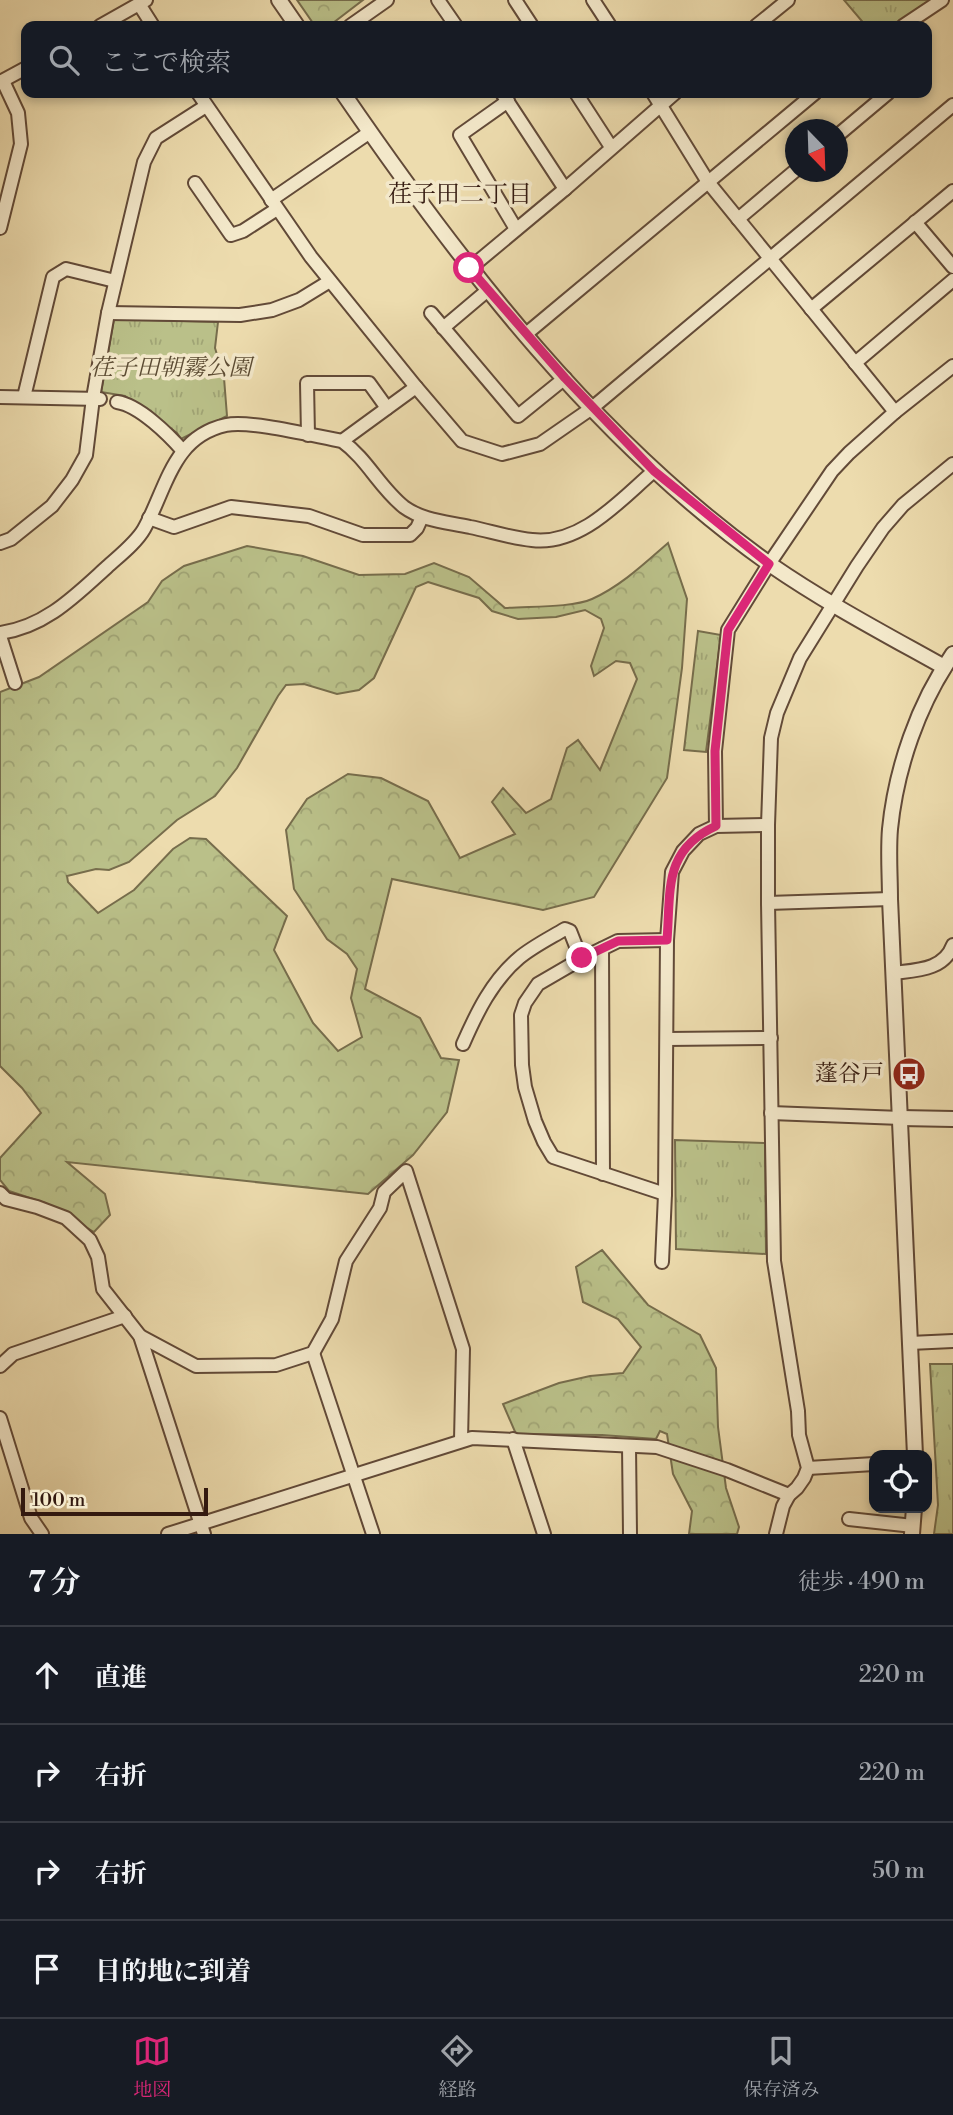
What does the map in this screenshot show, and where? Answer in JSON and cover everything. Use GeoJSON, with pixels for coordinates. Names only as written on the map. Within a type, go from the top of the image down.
{"type":"FeatureCollection","features":[{"type":"Feature","properties":{"kind":"street"},"geometry":{"type":"LineString","coordinates":[[279,0],[294,21]]}},
{"type":"Feature","properties":{"kind":"street"},"geometry":{"type":"LineString","coordinates":[[357,21],[387,0]]}},
{"type":"Feature","properties":{"kind":"street"},"geometry":{"type":"LineString","coordinates":[[438,0],[453,21]]}},
{"type":"Feature","properties":{"kind":"street"},"geometry":{"type":"LineString","coordinates":[[515,0],[529,21]]}},
{"type":"Feature","properties":{"kind":"street"},"geometry":{"type":"LineString","coordinates":[[593,0],[607,21]]}},
{"type":"Feature","properties":{"kind":"street"},"geometry":{"type":"LineString","coordinates":[[910,21],[942,0]]}},
{"type":"Feature","properties":{"kind":"street"},"geometry":{"type":"LineString","coordinates":[[762,21],[784,1]]}},
{"type":"Feature","properties":{"kind":"street"},"geometry":{"type":"LineString","coordinates":[[109,21],[142,2],[151,21]]}},
{"type":"Feature","properties":{"kind":"street"},"geometry":{"type":"LineString","coordinates":[[0,228],[21,144],[18,113],[1,82],[21,71]]}},
{"type":"Feature","properties":{"kind":"street"},"geometry":{"type":"LineString","coordinates":[[201,98],[330,281],[462,442],[502,454],[540,444],[592,408],[953,104]]}},
{"type":"Feature","properties":{"kind":"street"},"geometry":{"type":"LineString","coordinates":[[346,98],[469,268],[592,408],[654,471],[769,564],[833,605],[948,669]]}},
{"type":"Feature","properties":{"kind":"street"},"geometry":{"type":"LineString","coordinates":[[504,98],[460,135],[516,229]]}},
{"type":"Feature","properties":{"kind":"street"},"geometry":{"type":"LineString","coordinates":[[506,98],[565,189]]}},
{"type":"Feature","properties":{"kind":"street"},"geometry":{"type":"LineString","coordinates":[[579,98],[611,147]]}},
{"type":"Feature","properties":{"kind":"street"},"geometry":{"type":"LineString","coordinates":[[656,98],[708,182],[895,412]]}},
{"type":"Feature","properties":{"kind":"street"},"geometry":{"type":"LineString","coordinates":[[469,268],[669,98]]}},
{"type":"Feature","properties":{"kind":"street"},"geometry":{"type":"LineString","coordinates":[[526,334],[809,98]]}},
{"type":"Feature","properties":{"kind":"street"},"geometry":{"type":"LineString","coordinates":[[848,127],[882,98]]}},
{"type":"Feature","properties":{"kind":"street"},"geometry":{"type":"LineString","coordinates":[[0,543],[11,539],[52,506],[72,480],[86,455],[97,399],[108,313],[144,162],[156,138],[206,106]]}},
{"type":"Feature","properties":{"kind":"street"},"geometry":{"type":"LineString","coordinates":[[195,183],[231,234],[243,231],[370,132]]}},
{"type":"Feature","properties":{"kind":"street"},"geometry":{"type":"LineString","coordinates":[[738,219],[785,179]]}},
{"type":"Feature","properties":{"kind":"street"},"geometry":{"type":"LineString","coordinates":[[811,309],[953,191]]}},
{"type":"Feature","properties":{"kind":"street"},"geometry":{"type":"LineString","coordinates":[[915,222],[953,267]]}},
{"type":"Feature","properties":{"kind":"street"},"geometry":{"type":"LineString","coordinates":[[24,397],[53,277],[66,269],[115,281]]}},
{"type":"Feature","properties":{"kind":"street"},"geometry":{"type":"LineString","coordinates":[[855,363],[953,280]]}},
{"type":"Feature","properties":{"kind":"street"},"geometry":{"type":"LineString","coordinates":[[108,313],[240,315],[272,310],[299,300],[330,281]]}},
{"type":"Feature","properties":{"kind":"street"},"geometry":{"type":"LineString","coordinates":[[443,328],[488,290]]}},
{"type":"Feature","properties":{"kind":"street"},"geometry":{"type":"LineString","coordinates":[[431,313],[518,416],[565,378]]}},
{"type":"Feature","properties":{"kind":"street"},"geometry":{"type":"LineString","coordinates":[[716,826],[715,751],[728,630],[832,471],[895,412],[953,366]]}},
{"type":"Feature","properties":{"kind":"street"},"geometry":{"type":"LineString","coordinates":[[308,435],[307,383],[369,383],[387,408]]}},
{"type":"Feature","properties":{"kind":"street"},"geometry":{"type":"LineString","coordinates":[[342,441],[416,387]]}},
{"type":"Feature","properties":{"kind":"street"},"geometry":{"type":"LineString","coordinates":[[0,397],[97,399]]}},
{"type":"Feature","properties":{"kind":"street"},"geometry":{"type":"LineString","coordinates":[[117,402],[141,412],[183,451]]}},
{"type":"Feature","properties":{"kind":"street"},"geometry":{"type":"LineString","coordinates":[[15,683],[0,635],[39,621],[67,604],[127,549],[143,531],[175,462],[191,441],[227,425],[244,424],[342,441],[351,447],[386,490],[405,507],[422,517],[534,541],[561,538],[588,527],[654,471]]}},
{"type":"Feature","properties":{"kind":"street"},"geometry":{"type":"LineString","coordinates":[[776,1534],[783,1506],[808,1468],[799,1436],[798,1411],[774,1261],[768,903],[771,738],[777,713],[800,658],[857,566],[903,505],[953,464]]}},
{"type":"Feature","properties":{"kind":"street"},"geometry":{"type":"LineString","coordinates":[[149,518],[174,527],[231,507],[309,516],[363,535],[375,535],[410,534],[417,528],[422,517]]}},
{"type":"Feature","properties":{"kind":"street"},"geometry":{"type":"LineString","coordinates":[[915,1450],[890,899],[890,831],[899,778],[911,737],[948,669],[953,654]]}},
{"type":"Feature","properties":{"kind":"street"},"geometry":{"type":"LineString","coordinates":[[662,1262],[667,940],[672,872],[682,851],[699,834],[716,826],[768,824]]}},
{"type":"Feature","properties":{"kind":"street"},"geometry":{"type":"LineString","coordinates":[[768,903],[890,899]]}},
{"type":"Feature","properties":{"kind":"street"},"geometry":{"type":"LineString","coordinates":[[463,1044],[493,985],[520,957],[565,929],[570,931],[582,958]]}},
{"type":"Feature","properties":{"kind":"street"},"geometry":{"type":"LineString","coordinates":[[665,1194],[553,1157],[544,1142],[528,1100],[522,1065],[522,1015],[525,1003],[538,984],[582,958],[618,941],[667,940]]}},
{"type":"Feature","properties":{"kind":"street"},"geometry":{"type":"LineString","coordinates":[[894,973],[925,969],[942,962],[951,952],[953,945]]}},
{"type":"Feature","properties":{"kind":"street"},"geometry":{"type":"LineString","coordinates":[[602,949],[603,1174]]}},
{"type":"Feature","properties":{"kind":"street"},"geometry":{"type":"LineString","coordinates":[[667,1038],[771,1038]]}},
{"type":"Feature","properties":{"kind":"street"},"geometry":{"type":"LineString","coordinates":[[771,1113],[953,1119]]}},
{"type":"Feature","properties":{"kind":"street"},"geometry":{"type":"LineString","coordinates":[[140,1336],[196,1366],[276,1365],[313,1353],[332,1319],[346,1261],[380,1208],[384,1192],[406,1171],[463,1349],[461,1440]]}},
{"type":"Feature","properties":{"kind":"street"},"geometry":{"type":"LineString","coordinates":[[0,1193],[6,1199],[66,1218],[90,1240],[98,1257],[103,1289],[140,1336],[202,1529]]}},
{"type":"Feature","properties":{"kind":"street"},"geometry":{"type":"LineString","coordinates":[[0,1366],[13,1354],[125,1316]]}},
{"type":"Feature","properties":{"kind":"street"},"geometry":{"type":"LineString","coordinates":[[911,1343],[953,1342]]}},
{"type":"Feature","properties":{"kind":"street"},"geometry":{"type":"LineString","coordinates":[[313,1353],[373,1534]]}},
{"type":"Feature","properties":{"kind":"street"},"geometry":{"type":"LineString","coordinates":[[0,1418],[31,1518],[42,1534]]}},
{"type":"Feature","properties":{"kind":"street"},"geometry":{"type":"LineString","coordinates":[[168,1534],[202,1529],[472,1438],[657,1447],[727,1470],[789,1495]]}},
{"type":"Feature","properties":{"kind":"street"},"geometry":{"type":"LineString","coordinates":[[513,1439],[544,1534]]}},
{"type":"Feature","properties":{"kind":"street"},"geometry":{"type":"LineString","coordinates":[[629,1446],[630,1534]]}},
{"type":"Feature","properties":{"kind":"street"},"geometry":{"type":"LineString","coordinates":[[808,1468],[869,1464]]}},
{"type":"Feature","properties":{"kind":"street"},"geometry":{"type":"LineString","coordinates":[[849,1519],[913,1530]]}},
{"type":"Feature","properties":{"kind":"green space"},"geometry":{"type":"Polygon","coordinates":[[[297,0],[363,0],[336,21],[312,21],[297,0]]]}},
{"type":"Feature","properties":{"kind":"green space"},"geometry":{"type":"Polygon","coordinates":[[[844,0],[930,0],[900,21],[862,21],[844,0]]]}},
{"type":"Feature","properties":{"kind":"green space","name":"荏子田朝霧公園"},"geometry":{"type":"Polygon","coordinates":[[[114,319],[218,322],[215,348],[224,378],[227,416],[181,439],[177,433],[125,396],[101,392],[114,319]]]}},
{"type":"Feature","properties":{"kind":"green space"},"geometry":{"type":"Polygon","coordinates":[[[668,543],[687,599],[682,668],[667,778],[594,897],[543,910],[392,879],[365,989],[420,1018],[441,1058],[459,1060],[447,1112],[413,1155],[368,1194],[67,1162],[105,1194],[110,1215],[94,1232],[45,1203],[9,1191],[0,1180],[0,1158],[41,1113],[22,1088],[0,1066],[0,692],[39,677],[148,602],[162,581],[184,566],[247,546],[303,556],[359,575],[405,574],[434,563],[469,577],[505,608],[562,605],[592,599],[623,581],[668,543]],[[428,582],[416,587],[374,678],[359,690],[337,694],[304,684],[286,685],[237,768],[215,796],[177,820],[129,862],[109,870],[96,869],[67,876],[68,882],[98,913],[134,890],[173,849],[190,838],[206,839],[287,916],[274,950],[313,1023],[338,1051],[362,1037],[351,998],[357,969],[347,954],[327,939],[294,889],[286,830],[307,799],[348,774],[381,778],[428,801],[460,858],[515,834],[492,802],[503,788],[526,813],[551,799],[567,748],[578,740],[600,770],[637,679],[630,663],[616,661],[594,676],[591,666],[604,628],[601,619],[585,610],[556,617],[518,619],[492,611],[479,598],[428,582]]]}},
{"type":"Feature","properties":{"kind":"green space"},"geometry":{"type":"Polygon","coordinates":[[[698,631],[721,635],[706,752],[684,750],[698,631]]]}},
{"type":"Feature","properties":{"kind":"green space"},"geometry":{"type":"Polygon","coordinates":[[[675,1140],[765,1143],[766,1254],[676,1249],[675,1140]]]}},
{"type":"Feature","properties":{"kind":"green space"},"geometry":{"type":"Polygon","coordinates":[[[602,1250],[648,1305],[700,1335],[716,1368],[718,1427],[726,1488],[739,1527],[737,1534],[689,1534],[692,1511],[673,1474],[667,1434],[660,1431],[656,1439],[516,1434],[503,1404],[559,1383],[590,1376],[623,1373],[641,1347],[618,1319],[583,1302],[576,1267],[602,1250]]]}},
{"type":"Feature","properties":{"kind":"green space"},"geometry":{"type":"Polygon","coordinates":[[[930,1364],[953,1364],[953,1534],[934,1534],[938,1505],[930,1364]]]}},
{"type":"Feature","properties":{"kind":"place","name":"蓬谷戸"},"geometry":{"type":"Point","coordinates":[909,1074]}},
{"type":"Feature","properties":{"kind":"district","name":"荏子田二丁目"},"geometry":{"type":"Point","coordinates":[460,195]}},
{"type":"Feature","properties":{"kind":"route"},"geometry":{"type":"LineString","coordinates":[[469,268],[592,408],[654,471],[769,564],[728,630],[715,751],[716,826],[699,834],[682,851],[672,872],[667,940],[618,941],[582,958]]}}]}
